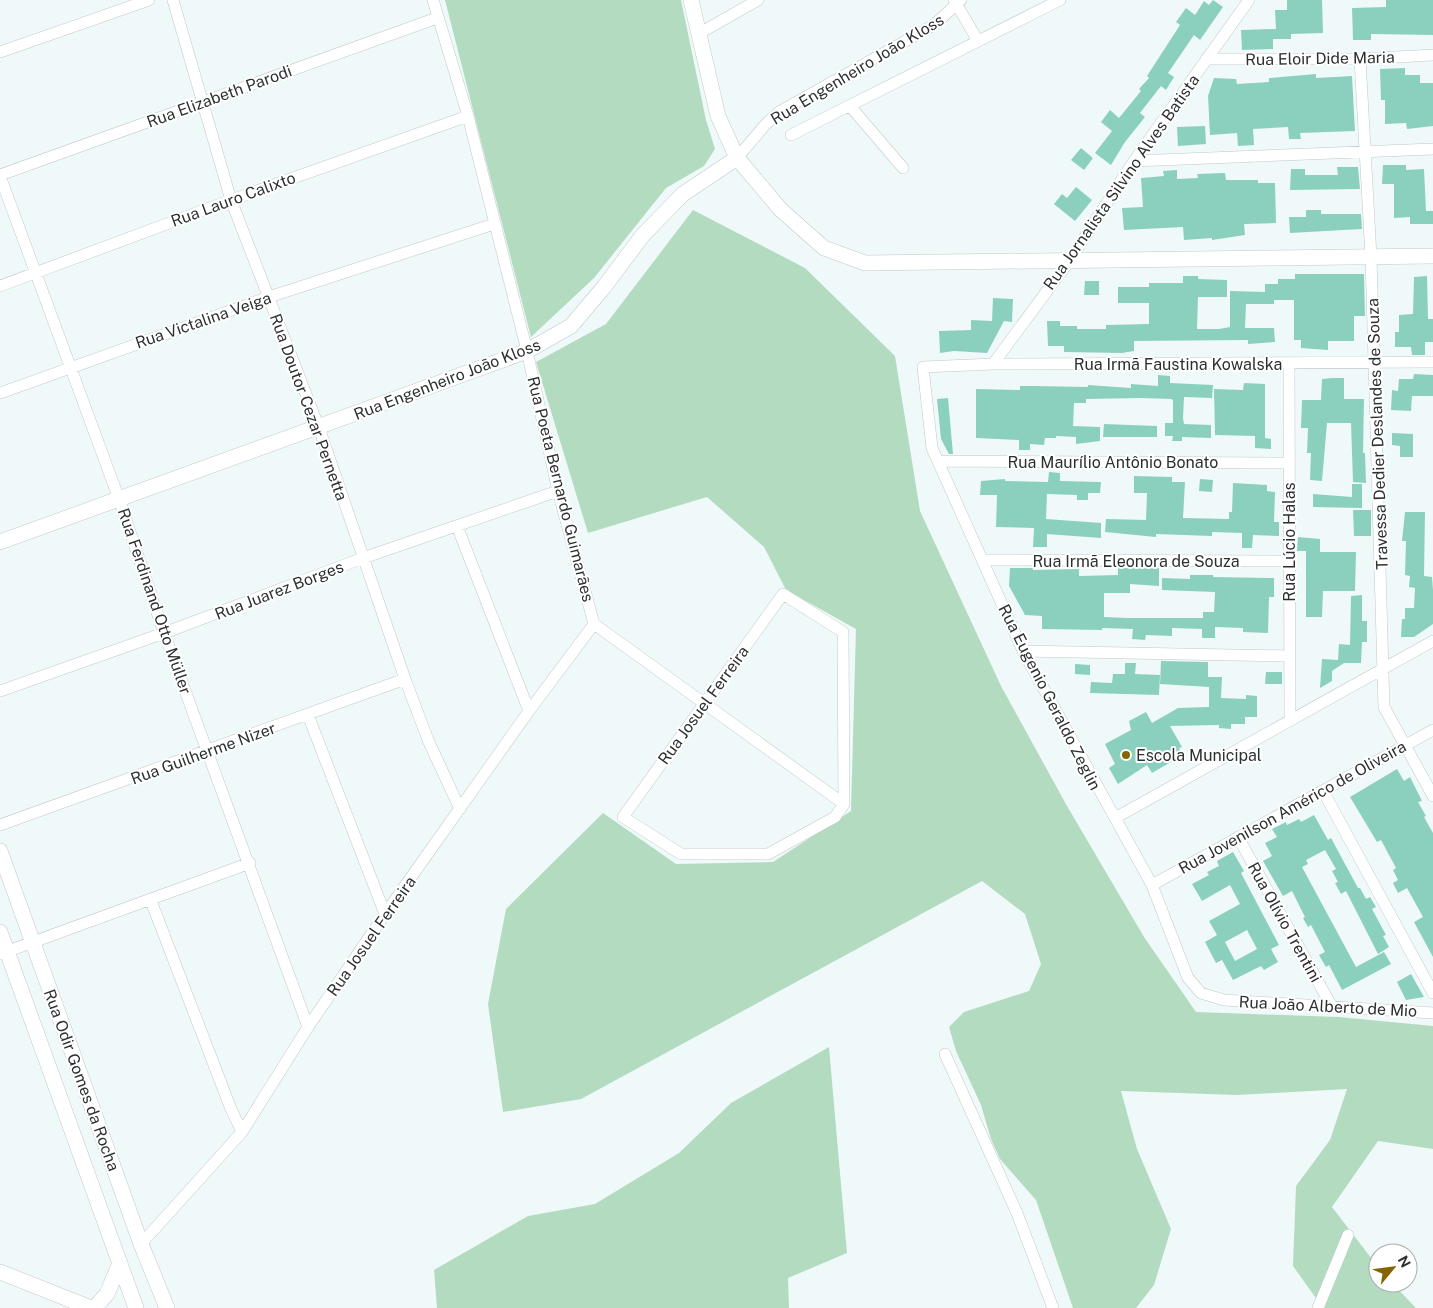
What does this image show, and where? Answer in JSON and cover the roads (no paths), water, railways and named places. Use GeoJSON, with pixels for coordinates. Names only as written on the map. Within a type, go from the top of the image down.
{"type":"FeatureCollection","features":[{"type":"Feature","properties":{"kind":"street"},"geometry":{"type":"LineString","coordinates":[[0,52],[149,0]]}},
{"type":"Feature","properties":{"kind":"street","name":"Rua Doutor Cezar Pernetta"},"geometry":{"type":"LineString","coordinates":[[173,0],[231,200],[319,428],[405,679],[428,740],[460,809]]}},
{"type":"Feature","properties":{"kind":"street","name":"Rua Poeta Bernardo Guimarães"},"geometry":{"type":"LineString","coordinates":[[433,0],[468,116],[527,351],[558,491],[594,624],[844,804]]}},
{"type":"Feature","properties":{"kind":"street"},"geometry":{"type":"LineString","coordinates":[[691,0],[718,116],[737,158],[781,210],[824,248],[865,263],[1433,256]]}},
{"type":"Feature","properties":{"kind":"street"},"geometry":{"type":"LineString","coordinates":[[700,33],[758,0]]}},
{"type":"Feature","properties":{"kind":"street","name":"Rua Engenheiro João Kloss"},"geometry":{"type":"LineString","coordinates":[[791,135],[1060,0]]}},
{"type":"Feature","properties":{"kind":"street","name":"Rua Jornalista Silvino Alves Batista"},"geometry":{"type":"LineString","coordinates":[[993,364],[1070,260],[1134,161],[1249,0]]}},
{"type":"Feature","properties":{"kind":"street","name":"Rua Engenheiro João Kloss"},"geometry":{"type":"LineString","coordinates":[[0,542],[319,428],[527,351],[570,326],[604,287],[643,235],[683,194],[737,158],[765,125],[780,112],[934,25],[958,2],[978,41]]}},
{"type":"Feature","properties":{"kind":"street","name":"Rua Elizabeth Parodi"},"geometry":{"type":"LineString","coordinates":[[0,176],[203,101],[438,18]]}},
{"type":"Feature","properties":{"kind":"street","name":"Rua Eloir Dide Maria"},"geometry":{"type":"LineString","coordinates":[[1206,60],[1360,59],[1433,55]]}},
{"type":"Feature","properties":{"kind":"street","name":"Travessa Dedier Deslandes de Souza"},"geometry":{"type":"LineString","coordinates":[[1360,59],[1371,256],[1384,707],[1433,796]]}},
{"type":"Feature","properties":{"kind":"street"},"geometry":{"type":"LineString","coordinates":[[850,106],[903,168]]}},
{"type":"Feature","properties":{"kind":"street","name":"Rua Lauro Calixto"},"geometry":{"type":"LineString","coordinates":[[0,286],[231,200],[468,116]]}},
{"type":"Feature","properties":{"kind":"street"},"geometry":{"type":"LineString","coordinates":[[1134,161],[1433,150]]}},
{"type":"Feature","properties":{"kind":"street","name":"Rua Ferdinand Otto Müller"},"geometry":{"type":"LineString","coordinates":[[0,176],[34,274],[119,499],[164,633],[250,863],[308,1027]]}},
{"type":"Feature","properties":{"kind":"street","name":"Rua Victalina Veiga"},"geometry":{"type":"LineString","coordinates":[[0,393],[269,297],[494,224]]}},
{"type":"Feature","properties":{"kind":"street","name":"Rua Irmã Faustina Kowalska"},"geometry":{"type":"LineString","coordinates":[[923,367],[993,364],[1375,364],[1433,362]]}},
{"type":"Feature","properties":{"kind":"street","name":"Rua Lúcio Halas"},"geometry":{"type":"LineString","coordinates":[[1289,363],[1290,721]]}},
{"type":"Feature","properties":{"kind":"street","name":"Rua Eugenio Geraldo Zeglin"},"geometry":{"type":"LineString","coordinates":[[923,367],[932,448],[1023,651],[1152,885],[1188,978],[1201,993],[1224,1000]]}},
{"type":"Feature","properties":{"kind":"street","name":"Rua Maurílio Antônio Bonato"},"geometry":{"type":"LineString","coordinates":[[938,461],[1289,463]]}},
{"type":"Feature","properties":{"kind":"street","name":"Rua Juarez Borges"},"geometry":{"type":"LineString","coordinates":[[0,691],[164,633],[362,558],[558,491]]}},
{"type":"Feature","properties":{"kind":"street"},"geometry":{"type":"LineString","coordinates":[[457,526],[529,711]]}},
{"type":"Feature","properties":{"kind":"street","name":"Rua Irmã Eleonora de Souza"},"geometry":{"type":"LineString","coordinates":[[982,560],[1290,561]]}},
{"type":"Feature","properties":{"kind":"street","name":"Rua Josuel Ferreira"},"geometry":{"type":"LineString","coordinates":[[782,594],[843,632],[844,804],[835,817],[768,854],[681,854],[623,817],[703,704],[782,594]]}},
{"type":"Feature","properties":{"kind":"street","name":"Rua Josuel Ferreira"},"geometry":{"type":"LineString","coordinates":[[141,1244],[242,1132],[308,1027],[385,914],[529,711],[594,624]]}},
{"type":"Feature","properties":{"kind":"street"},"geometry":{"type":"LineString","coordinates":[[1115,818],[1433,641]]}},
{"type":"Feature","properties":{"kind":"street"},"geometry":{"type":"LineString","coordinates":[[1023,651],[1290,656]]}},
{"type":"Feature","properties":{"kind":"street","name":"Rua Guilherme Nizer"},"geometry":{"type":"LineString","coordinates":[[0,825],[405,679]]}},
{"type":"Feature","properties":{"kind":"street"},"geometry":{"type":"LineString","coordinates":[[308,715],[385,914]]}},
{"type":"Feature","properties":{"kind":"street","name":"Rua Jovenilson Américo de Oliveira"},"geometry":{"type":"LineString","coordinates":[[1152,885],[1433,730]]}},
{"type":"Feature","properties":{"kind":"street"},"geometry":{"type":"LineString","coordinates":[[1323,791],[1433,993]]}},
{"type":"Feature","properties":{"kind":"street","name":"Rua Olívio Trentini"},"geometry":{"type":"LineString","coordinates":[[1238,837],[1332,1007]]}},
{"type":"Feature","properties":{"kind":"street","name":"Rua Odir Gomes da Rocha"},"geometry":{"type":"LineString","coordinates":[[0,851],[141,1244],[167,1308]]}},
{"type":"Feature","properties":{"kind":"street"},"geometry":{"type":"LineString","coordinates":[[4,953],[151,901],[250,863]]}},
{"type":"Feature","properties":{"kind":"street"},"geometry":{"type":"LineString","coordinates":[[151,901],[231,1110],[242,1132]]}},
{"type":"Feature","properties":{"kind":"street","name":"Rua Odir Gomes da Rocha"},"geometry":{"type":"LineString","coordinates":[[0,932],[4,953],[136,1308]]}},
{"type":"Feature","properties":{"kind":"street","name":"Rua João Alberto de Mio"},"geometry":{"type":"LineString","coordinates":[[1224,1000],[1433,1012]]}},
{"type":"Feature","properties":{"kind":"street"},"geometry":{"type":"LineString","coordinates":[[945,1054],[1018,1213],[1053,1308]]}},
{"type":"Feature","properties":{"kind":"street"},"geometry":{"type":"LineString","coordinates":[[1318,1308],[1348,1235]]}},
{"type":"Feature","properties":{"kind":"street"},"geometry":{"type":"LineString","coordinates":[[0,1272],[93,1308],[107,1294],[120,1263]]}},
{"type":"Feature","properties":{"kind":"place","name":"Escola Municipal"},"geometry":{"type":"Point","coordinates":[1126,755]}}]}
